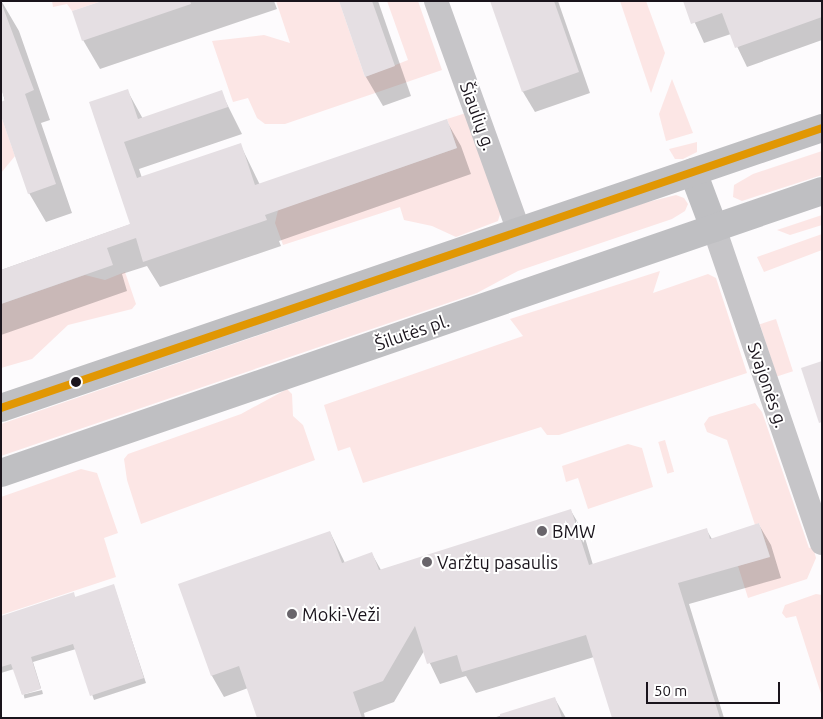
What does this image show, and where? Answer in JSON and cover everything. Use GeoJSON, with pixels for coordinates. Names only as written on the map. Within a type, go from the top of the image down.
{"type":"FeatureCollection","features":[{"type":"Feature","properties":{"kind":"main road"},"geometry":{"type":"LineString","coordinates":[[1,408],[822,128]]}},
{"type":"Feature","properties":{"kind":"main road"},"geometry":{"type":"LineString","coordinates":[[693,172],[714,228]]}},
{"type":"Feature","properties":{"kind":"main road","name":"Šilutės pl."},"geometry":{"type":"LineString","coordinates":[[1,472],[822,191]]}},
{"type":"Feature","properties":{"kind":"street","name":"Šiaulių g."},"geometry":{"type":"LineString","coordinates":[[436,1],[519,231]]}},
{"type":"Feature","properties":{"kind":"street","name":"Svajonės g."},"geometry":{"type":"LineString","coordinates":[[714,228],[822,543]]}},
{"type":"Feature","properties":{"kind":"shaded area"},"geometry":{"type":"Polygon","coordinates":[[[52,1],[102,1],[72,11],[67,4],[53,7],[52,1]]]}},
{"type":"Feature","properties":{"kind":"shaded area"},"geometry":{"type":"Polygon","coordinates":[[[276,1],[339,1],[365,77],[408,60],[387,1],[418,1],[442,70],[285,124],[265,124],[257,118],[248,98],[233,102],[212,41],[264,35],[290,43],[276,1]]]}},
{"type":"Feature","properties":{"kind":"shaded area"},"geometry":{"type":"Polygon","coordinates":[[[620,1],[646,1],[665,53],[651,93],[620,1]]]}},
{"type":"Feature","properties":{"kind":"shaded area"},"geometry":{"type":"Polygon","coordinates":[[[672,79],[693,133],[666,141],[659,114],[672,79]]]}},
{"type":"Feature","properties":{"kind":"shaded area"},"geometry":{"type":"Polygon","coordinates":[[[466,113],[501,211],[498,221],[456,237],[432,226],[404,220],[400,207],[283,245],[275,223],[278,210],[457,148],[447,119],[466,113]]]}},
{"type":"Feature","properties":{"kind":"shaded area"},"geometry":{"type":"Polygon","coordinates":[[[1,116],[15,156],[1,173],[1,116]]]}},
{"type":"Feature","properties":{"kind":"shaded area"},"geometry":{"type":"Polygon","coordinates":[[[697,142],[697,152],[683,159],[675,159],[669,149],[697,142]]]}},
{"type":"Feature","properties":{"kind":"shaded area"},"geometry":{"type":"Polygon","coordinates":[[[822,151],[822,175],[742,201],[733,197],[734,185],[753,174],[822,151]]]}},
{"type":"Feature","properties":{"kind":"shaded area"},"geometry":{"type":"Polygon","coordinates":[[[676,195],[684,198],[688,204],[685,211],[672,219],[518,271],[477,293],[1,456],[1,424],[644,203],[676,195]]]}},
{"type":"Feature","properties":{"kind":"shaded area"},"geometry":{"type":"Polygon","coordinates":[[[822,215],[822,225],[790,235],[777,230],[822,215]]]}},
{"type":"Feature","properties":{"kind":"shaded area"},"geometry":{"type":"Polygon","coordinates":[[[822,234],[822,250],[764,272],[757,257],[822,234]]]}},
{"type":"Feature","properties":{"kind":"shaded area"},"geometry":{"type":"Polygon","coordinates":[[[660,271],[653,293],[708,274],[716,278],[747,373],[559,435],[547,435],[541,427],[363,483],[350,447],[338,451],[324,405],[523,336],[510,319],[660,271]]]}},
{"type":"Feature","properties":{"kind":"shaded area"},"geometry":{"type":"Polygon","coordinates":[[[125,272],[136,304],[132,309],[68,325],[32,359],[1,368],[1,304],[85,275],[105,280],[125,272]]]}},
{"type":"Feature","properties":{"kind":"shaded area"},"geometry":{"type":"Polygon","coordinates":[[[776,319],[793,371],[777,377],[760,324],[776,319]]]}},
{"type":"Feature","properties":{"kind":"shaded area"},"geometry":{"type":"Polygon","coordinates":[[[287,389],[292,394],[293,416],[303,425],[315,460],[141,524],[127,480],[124,459],[128,454],[241,414],[287,389]]]}},
{"type":"Feature","properties":{"kind":"shaded area"},"geometry":{"type":"Polygon","coordinates":[[[755,403],[762,412],[809,548],[813,547],[816,558],[807,579],[748,598],[738,566],[770,556],[759,523],[755,525],[727,440],[707,432],[704,424],[709,417],[755,403]]]}},
{"type":"Feature","properties":{"kind":"shaded area"},"geometry":{"type":"Polygon","coordinates":[[[665,440],[674,472],[667,474],[658,442],[665,440]]]}},
{"type":"Feature","properties":{"kind":"shaded area"},"geometry":{"type":"Polygon","coordinates":[[[628,444],[642,448],[653,487],[588,509],[578,478],[566,482],[562,466],[628,444]]]}},
{"type":"Feature","properties":{"kind":"shaded area"},"geometry":{"type":"Polygon","coordinates":[[[81,469],[97,473],[118,533],[104,538],[116,577],[1,615],[1,497],[81,469]]]}},
{"type":"Feature","properties":{"kind":"shaded area"},"geometry":{"type":"Polygon","coordinates":[[[816,594],[822,595],[822,697],[796,616],[786,618],[782,613],[785,605],[816,594]]]}},
{"type":"Feature","properties":{"kind":"building"},"geometry":{"type":"Polygon","coordinates":[[[102,1],[190,1],[191,4],[82,41],[72,11],[102,1]]]}},
{"type":"Feature","properties":{"kind":"building"},"geometry":{"type":"Polygon","coordinates":[[[339,1],[372,1],[395,66],[365,77],[339,1]]]}},
{"type":"Feature","properties":{"kind":"building"},"geometry":{"type":"Polygon","coordinates":[[[490,1],[554,1],[579,72],[522,92],[490,1]]]}},
{"type":"Feature","properties":{"kind":"building"},"geometry":{"type":"Polygon","coordinates":[[[683,1],[822,1],[822,17],[735,48],[722,13],[691,24],[683,1]]]}},
{"type":"Feature","properties":{"kind":"building"},"geometry":{"type":"Polygon","coordinates":[[[1,2],[34,90],[25,94],[56,184],[28,194],[1,116],[1,102],[5,100],[1,89],[1,2]]]}},
{"type":"Feature","properties":{"kind":"building"},"geometry":{"type":"Polygon","coordinates":[[[128,89],[138,119],[222,90],[228,107],[124,142],[137,178],[241,143],[255,185],[447,119],[457,148],[265,215],[267,220],[143,262],[136,238],[107,248],[113,265],[1,304],[1,270],[130,224],[89,102],[128,89]]]}},
{"type":"Feature","properties":{"kind":"building"},"geometry":{"type":"Polygon","coordinates":[[[822,361],[822,422],[819,423],[801,368],[822,361]]]}},
{"type":"Feature","properties":{"kind":"building"},"geometry":{"type":"Polygon","coordinates":[[[571,509],[589,565],[707,528],[710,539],[759,523],[770,557],[678,583],[720,718],[612,718],[586,635],[462,672],[457,655],[427,664],[415,626],[383,681],[353,692],[362,718],[257,718],[239,666],[211,676],[178,584],[330,531],[342,563],[372,552],[379,570],[571,509]]]}},
{"type":"Feature","properties":{"kind":"building"},"geometry":{"type":"Polygon","coordinates":[[[114,584],[144,678],[90,696],[73,644],[31,657],[41,689],[22,695],[11,664],[1,667],[1,616],[74,592],[75,597],[114,584]]]}},
{"type":"Feature","properties":{"kind":"building"},"geometry":{"type":"Polygon","coordinates":[[[555,697],[562,718],[500,718],[500,714],[555,697]]]}},
{"type":"Feature","properties":{"kind":"transit line"},"geometry":{"type":"LineString","coordinates":[[1,408],[822,128]]}},
{"type":"Feature","properties":{"kind":"place","name":"BMW"},"geometry":{"type":"Point","coordinates":[542,531]}},
{"type":"Feature","properties":{"kind":"place","name":"Varžtų pasaulis"},"geometry":{"type":"Point","coordinates":[427,562]}},
{"type":"Feature","properties":{"kind":"place","name":"Moki-Veži"},"geometry":{"type":"Point","coordinates":[292,614]}}]}
